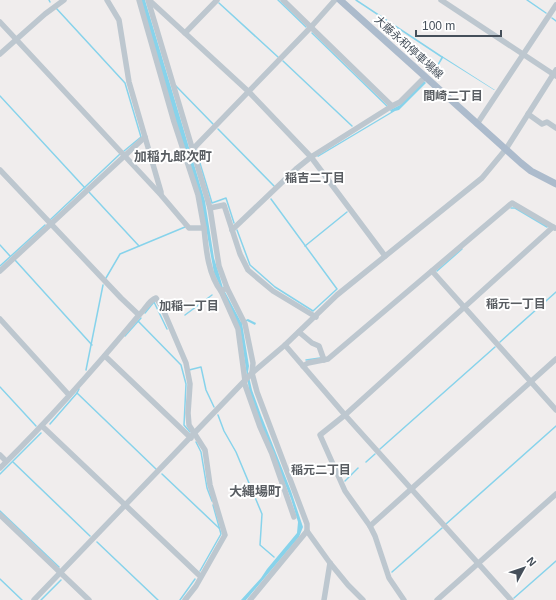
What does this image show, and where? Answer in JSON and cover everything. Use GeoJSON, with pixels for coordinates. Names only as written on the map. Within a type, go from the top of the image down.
{"type":"FeatureCollection","features":[{"type":"Feature","properties":{"kind":"main road","name":"大藤永和停車場線"},"geometry":{"type":"LineString","coordinates":[[340,0],[531,171],[556,184]]}},
{"type":"Feature","properties":{"kind":"street"},"geometry":{"type":"LineString","coordinates":[[0,54],[45,14],[64,0]]}},
{"type":"Feature","properties":{"kind":"street"},"geometry":{"type":"LineString","coordinates":[[107,0],[118,20],[127,76],[146,137],[161,195]]}},
{"type":"Feature","properties":{"kind":"street"},"geometry":{"type":"LineString","coordinates":[[139,0],[174,122],[198,195],[212,274],[244,322],[252,363],[252,374],[263,411],[307,524],[307,531],[330,564],[363,600]]}},
{"type":"Feature","properties":{"kind":"street"},"geometry":{"type":"LineString","coordinates":[[148,0],[249,92],[311,157],[385,256]]}},
{"type":"Feature","properties":{"kind":"street"},"geometry":{"type":"LineString","coordinates":[[148,0],[210,208],[216,251],[224,290],[238,329],[245,381],[260,427],[272,454],[294,517]]}},
{"type":"Feature","properties":{"kind":"street"},"geometry":{"type":"LineString","coordinates":[[185,33],[217,0]]}},
{"type":"Feature","properties":{"kind":"street"},"geometry":{"type":"LineString","coordinates":[[283,0],[390,108]]}},
{"type":"Feature","properties":{"kind":"street"},"geometry":{"type":"LineString","coordinates":[[192,150],[311,27],[335,0]]}},
{"type":"Feature","properties":{"kind":"street"},"geometry":{"type":"LineString","coordinates":[[34,600],[252,374],[316,317],[337,295],[482,178],[506,149],[555,74],[441,0]]}},
{"type":"Feature","properties":{"kind":"street"},"geometry":{"type":"LineString","coordinates":[[477,124],[556,5]]}},
{"type":"Feature","properties":{"kind":"street"},"geometry":{"type":"LineString","coordinates":[[0,22],[190,228],[204,228]]}},
{"type":"Feature","properties":{"kind":"street"},"geometry":{"type":"LineString","coordinates":[[232,230],[296,169],[311,157],[400,102],[425,77]]}},
{"type":"Feature","properties":{"kind":"street"},"geometry":{"type":"LineString","coordinates":[[528,114],[542,124],[547,122],[556,128]]}},
{"type":"Feature","properties":{"kind":"street"},"geometry":{"type":"LineString","coordinates":[[0,271],[146,137]]}},
{"type":"Feature","properties":{"kind":"street"},"geometry":{"type":"LineString","coordinates":[[0,170],[121,298],[139,315]]}},
{"type":"Feature","properties":{"kind":"street"},"geometry":{"type":"LineString","coordinates":[[303,366],[308,363],[328,359],[512,203],[554,228],[345,415],[320,434],[346,491],[370,526],[375,536],[389,578],[404,600]]}},
{"type":"Feature","properties":{"kind":"street"},"geometry":{"type":"LineString","coordinates":[[210,208],[224,205],[240,254],[248,270],[272,291],[316,317]]}},
{"type":"Feature","properties":{"kind":"street"},"geometry":{"type":"LineString","coordinates":[[432,271],[556,410]]}},
{"type":"Feature","properties":{"kind":"street"},"geometry":{"type":"LineString","coordinates":[[0,468],[42,426],[105,356],[139,315],[156,298],[162,306],[186,363],[190,384],[188,413],[189,425],[193,436]]}},
{"type":"Feature","properties":{"kind":"street"},"geometry":{"type":"LineString","coordinates":[[0,319],[69,395]]}},
{"type":"Feature","properties":{"kind":"street"},"geometry":{"type":"LineString","coordinates":[[299,332],[312,343],[319,346],[324,360]]}},
{"type":"Feature","properties":{"kind":"street"},"geometry":{"type":"LineString","coordinates":[[285,345],[345,415],[511,600]]}},
{"type":"Feature","properties":{"kind":"street"},"geometry":{"type":"LineString","coordinates":[[105,356],[193,436],[205,450],[210,485],[224,535],[200,576],[196,586],[185,600]]}},
{"type":"Feature","properties":{"kind":"street"},"geometry":{"type":"LineString","coordinates":[[370,526],[556,359]]}},
{"type":"Feature","properties":{"kind":"street"},"geometry":{"type":"LineString","coordinates":[[42,426],[200,576]]}},
{"type":"Feature","properties":{"kind":"street"},"geometry":{"type":"LineString","coordinates":[[0,454],[6,461]]}},
{"type":"Feature","properties":{"kind":"street"},"geometry":{"type":"LineString","coordinates":[[437,600],[556,494]]}},
{"type":"Feature","properties":{"kind":"street"},"geometry":{"type":"LineString","coordinates":[[0,515],[88,600]]}},
{"type":"Feature","properties":{"kind":"street"},"geometry":{"type":"LineString","coordinates":[[250,600],[307,531]]}},
{"type":"Feature","properties":{"kind":"street"},"geometry":{"type":"LineString","coordinates":[[324,600],[330,564]]}},
{"type":"Feature","properties":{"kind":"water"},"geometry":{"type":"Polygon","coordinates":[[[141,0],[145,0],[205,201],[214,258],[223,288],[241,322],[248,319],[256,323],[255,325],[247,321],[242,323],[249,366],[248,372],[252,390],[291,491],[303,527],[299,537],[246,600],[241,600],[261,578],[297,533],[298,522],[291,499],[258,417],[249,390],[240,329],[214,273],[201,200],[175,119],[141,0]]]}},
{"type":"Feature","properties":{"kind":"water"},"geometry":{"type":"Polygon","coordinates":[[[442,56],[495,90],[443,58],[431,76],[442,56]]]}},
{"type":"Feature","properties":{"kind":"water"},"geometry":{"type":"Polygon","coordinates":[[[424,81],[426,83],[399,110],[318,157],[317,156],[391,112],[390,110],[400,105],[424,81]]]}},
{"type":"Feature","properties":{"kind":"waterway"},"geometry":{"type":"LineString","coordinates":[[278,0],[306,27]]}},
{"type":"Feature","properties":{"kind":"waterway"},"geometry":{"type":"LineString","coordinates":[[356,0],[442,57]]}},
{"type":"Feature","properties":{"kind":"waterway"},"geometry":{"type":"LineString","coordinates":[[527,0],[546,13]]}},
{"type":"Feature","properties":{"kind":"waterway"},"geometry":{"type":"LineString","coordinates":[[219,3],[278,57]]}},
{"type":"Feature","properties":{"kind":"waterway"},"geometry":{"type":"LineString","coordinates":[[56,8],[125,83],[141,137],[124,151]]}},
{"type":"Feature","properties":{"kind":"waterway"},"geometry":{"type":"LineString","coordinates":[[552,18],[556,21]]}},
{"type":"Feature","properties":{"kind":"waterway"},"geometry":{"type":"LineString","coordinates":[[312,33],[388,107]]}},
{"type":"Feature","properties":{"kind":"waterway"},"geometry":{"type":"LineString","coordinates":[[283,61],[352,126]]}},
{"type":"Feature","properties":{"kind":"waterway"},"geometry":{"type":"LineString","coordinates":[[175,85],[213,124]]}},
{"type":"Feature","properties":{"kind":"waterway"},"geometry":{"type":"LineString","coordinates":[[0,96],[85,188]]}},
{"type":"Feature","properties":{"kind":"waterway"},"geometry":{"type":"LineString","coordinates":[[218,129],[274,186]]}},
{"type":"Feature","properties":{"kind":"waterway"},"geometry":{"type":"LineString","coordinates":[[196,150],[212,203],[226,198],[234,223]]}},
{"type":"Feature","properties":{"kind":"waterway"},"geometry":{"type":"LineString","coordinates":[[50,220],[120,154]]}},
{"type":"Feature","properties":{"kind":"waterway"},"geometry":{"type":"LineString","coordinates":[[89,192],[139,246]]}},
{"type":"Feature","properties":{"kind":"waterway"},"geometry":{"type":"LineString","coordinates":[[237,230],[250,265],[275,287],[313,311],[337,289],[271,199]]}},
{"type":"Feature","properties":{"kind":"waterway"},"geometry":{"type":"LineString","coordinates":[[511,208],[515,208],[547,227]]}},
{"type":"Feature","properties":{"kind":"waterway"},"geometry":{"type":"LineString","coordinates":[[305,246],[347,212]]}},
{"type":"Feature","properties":{"kind":"waterway"},"geometry":{"type":"LineString","coordinates":[[0,266],[45,225]]}},
{"type":"Feature","properties":{"kind":"waterway"},"geometry":{"type":"LineString","coordinates":[[106,278],[120,254],[185,227]]}},
{"type":"Feature","properties":{"kind":"waterway"},"geometry":{"type":"LineString","coordinates":[[0,245],[10,256]]}},
{"type":"Feature","properties":{"kind":"waterway"},"geometry":{"type":"LineString","coordinates":[[437,271],[462,249]]}},
{"type":"Feature","properties":{"kind":"waterway"},"geometry":{"type":"LineString","coordinates":[[15,260],[92,345]]}},
{"type":"Feature","properties":{"kind":"waterway"},"geometry":{"type":"LineString","coordinates":[[86,370],[103,285]]}},
{"type":"Feature","properties":{"kind":"waterway"},"geometry":{"type":"LineString","coordinates":[[500,342],[556,292]]}},
{"type":"Feature","properties":{"kind":"waterway"},"geometry":{"type":"LineString","coordinates":[[185,315],[212,295]]}},
{"type":"Feature","properties":{"kind":"waterway"},"geometry":{"type":"LineString","coordinates":[[145,313],[154,302],[167,329]]}},
{"type":"Feature","properties":{"kind":"waterway"},"geometry":{"type":"LineString","coordinates":[[125,336],[141,318]]}},
{"type":"Feature","properties":{"kind":"waterway"},"geometry":{"type":"LineString","coordinates":[[138,321],[181,365],[186,384],[184,425],[190,432]]}},
{"type":"Feature","properties":{"kind":"waterway"},"geometry":{"type":"LineString","coordinates":[[380,449],[495,347]]}},
{"type":"Feature","properties":{"kind":"waterway"},"geometry":{"type":"LineString","coordinates":[[306,360],[320,358]]}},
{"type":"Feature","properties":{"kind":"waterway"},"geometry":{"type":"LineString","coordinates":[[189,370],[201,367],[206,390],[214,407]]}},
{"type":"Feature","properties":{"kind":"waterway"},"geometry":{"type":"LineString","coordinates":[[0,387],[36,426]]}},
{"type":"Feature","properties":{"kind":"waterway"},"geometry":{"type":"LineString","coordinates":[[50,424],[79,389]]}},
{"type":"Feature","properties":{"kind":"waterway"},"geometry":{"type":"LineString","coordinates":[[77,393],[156,469]]}},
{"type":"Feature","properties":{"kind":"waterway"},"geometry":{"type":"LineString","coordinates":[[218,415],[224,431],[236,452],[262,514],[260,545],[274,557]]}},
{"type":"Feature","properties":{"kind":"waterway"},"geometry":{"type":"LineString","coordinates":[[446,524],[556,426]]}},
{"type":"Feature","properties":{"kind":"waterway"},"geometry":{"type":"LineString","coordinates":[[0,474],[41,433]]}},
{"type":"Feature","properties":{"kind":"waterway"},"geometry":{"type":"LineString","coordinates":[[196,442],[201,452],[207,488],[212,501]]}},
{"type":"Feature","properties":{"kind":"waterway"},"geometry":{"type":"LineString","coordinates":[[366,462],[375,454]]}},
{"type":"Feature","properties":{"kind":"waterway"},"geometry":{"type":"LineString","coordinates":[[13,462],[90,536]]}},
{"type":"Feature","properties":{"kind":"waterway"},"geometry":{"type":"LineString","coordinates":[[345,481],[358,468]]}},
{"type":"Feature","properties":{"kind":"waterway"},"geometry":{"type":"LineString","coordinates":[[162,474],[219,528]]}},
{"type":"Feature","properties":{"kind":"waterway"},"geometry":{"type":"LineString","coordinates":[[200,571],[221,534],[213,505]]}},
{"type":"Feature","properties":{"kind":"waterway"},"geometry":{"type":"LineString","coordinates":[[0,511],[59,567]]}},
{"type":"Feature","properties":{"kind":"waterway"},"geometry":{"type":"LineString","coordinates":[[392,572],[442,528]]}},
{"type":"Feature","properties":{"kind":"waterway"},"geometry":{"type":"LineString","coordinates":[[97,542],[158,600]]}},
{"type":"Feature","properties":{"kind":"waterway"},"geometry":{"type":"LineString","coordinates":[[514,598],[556,561]]}},
{"type":"Feature","properties":{"kind":"waterway"},"geometry":{"type":"LineString","coordinates":[[0,579],[22,600]]}},
{"type":"Feature","properties":{"kind":"waterway"},"geometry":{"type":"LineString","coordinates":[[180,600],[195,579]]}},
{"type":"Feature","properties":{"kind":"waterway"},"geometry":{"type":"LineString","coordinates":[[41,600],[61,580]]}},
{"type":"Feature","properties":{"kind":"district","name":"間崎二丁目"},"geometry":{"type":"Point","coordinates":[453,96]}},
{"type":"Feature","properties":{"kind":"district","name":"加稲九郎次町"},"geometry":{"type":"Point","coordinates":[173,156]}},
{"type":"Feature","properties":{"kind":"district","name":"稲吉二丁目"},"geometry":{"type":"Point","coordinates":[315,178]}},
{"type":"Feature","properties":{"kind":"district","name":"稲元一丁目"},"geometry":{"type":"Point","coordinates":[516,304]}},
{"type":"Feature","properties":{"kind":"district","name":"加稲一丁目"},"geometry":{"type":"Point","coordinates":[189,306]}},
{"type":"Feature","properties":{"kind":"district","name":"稲元二丁目"},"geometry":{"type":"Point","coordinates":[321,470]}},
{"type":"Feature","properties":{"kind":"district","name":"大縄場町"},"geometry":{"type":"Point","coordinates":[255,491]}}]}
